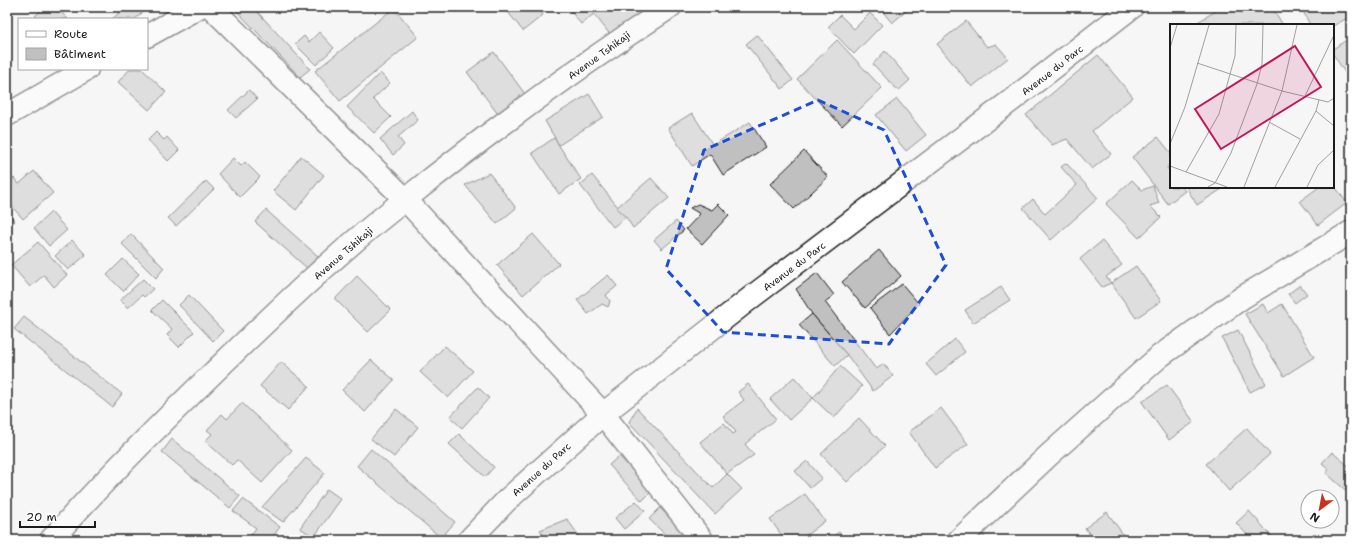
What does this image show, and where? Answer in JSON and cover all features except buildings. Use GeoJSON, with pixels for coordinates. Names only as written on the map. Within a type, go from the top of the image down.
{"type":"FeatureCollection","features":[{"type":"Feature","properties":{"kind":"street"},"geometry":{"type":"LineString","coordinates":[[148,35],[199,7]]}},
{"type":"Feature","properties":{"kind":"street"},"geometry":{"type":"LineString","coordinates":[[211,7],[405,199],[604,414],[702,540]]}},
{"type":"Feature","properties":{"kind":"street","name":"Avenue Tshikaji"},"geometry":{"type":"LineString","coordinates":[[51,540],[99,485],[231,356],[296,294],[405,199],[562,82],[670,7]]}},
{"type":"Feature","properties":{"kind":"street","name":"Avenue du Parc"},"geometry":{"type":"LineString","coordinates":[[469,540],[506,500],[604,414],[753,296],[998,111],[1132,7]]}},
{"type":"Feature","properties":{"kind":"street"},"geometry":{"type":"LineString","coordinates":[[7,115],[86,70]]}},
{"type":"Feature","properties":{"kind":"street"},"geometry":{"type":"LineString","coordinates":[[959,540],[1049,455],[1160,356],[1243,297],[1351,232]]}},
{"type":"Feature","properties":{"kind":"highlighted area"},"geometry":{"type":"Polygon","coordinates":[[[818,100],[884,130],[946,265],[889,344],[723,332],[666,269],[704,150],[818,100]]]}}]}
